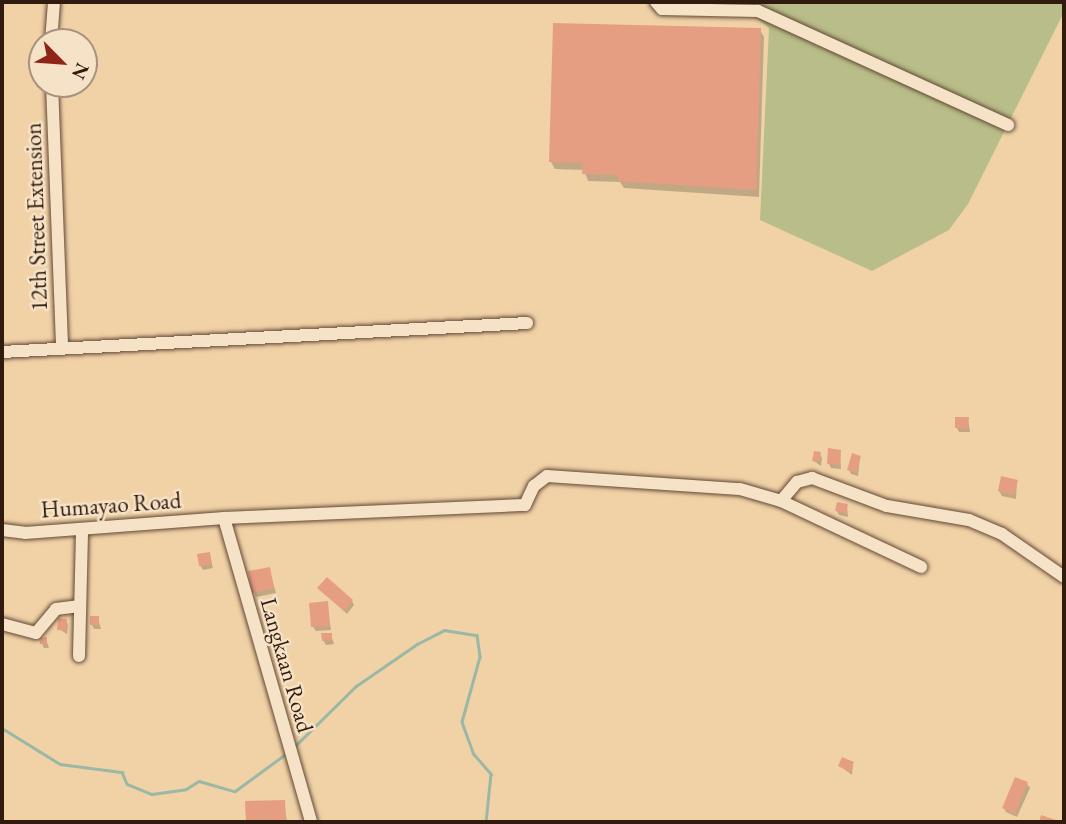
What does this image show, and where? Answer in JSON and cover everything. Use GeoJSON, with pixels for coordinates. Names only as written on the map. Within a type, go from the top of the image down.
{"type":"FeatureCollection","features":[{"type":"Feature","properties":{"kind":"street"},"geometry":{"type":"LineString","coordinates":[[52,28],[54,2]]}},
{"type":"Feature","properties":{"kind":"street"},"geometry":{"type":"LineString","coordinates":[[659,5],[758,11],[1009,125]]}},
{"type":"Feature","properties":{"kind":"street","name":"12th Street Extension"},"geometry":{"type":"LineString","coordinates":[[52,98],[62,348]]}},
{"type":"Feature","properties":{"kind":"street"},"geometry":{"type":"LineString","coordinates":[[2,352],[527,323]]}},
{"type":"Feature","properties":{"kind":"street","name":"Humayao Road"},"geometry":{"type":"LineString","coordinates":[[2,530],[82,529],[224,518],[525,505],[534,485],[547,476],[740,489],[781,501]]}},
{"type":"Feature","properties":{"kind":"street"},"geometry":{"type":"LineString","coordinates":[[921,567],[781,501],[797,482],[812,478],[887,506],[969,520],[1002,534],[1064,578]]}},
{"type":"Feature","properties":{"kind":"street","name":"Langkaan Road"},"geometry":{"type":"LineString","coordinates":[[224,518],[311,822]]}},
{"type":"Feature","properties":{"kind":"street"},"geometry":{"type":"LineString","coordinates":[[79,656],[82,529]]}},
{"type":"Feature","properties":{"kind":"street"},"geometry":{"type":"LineString","coordinates":[[2,624],[36,633],[56,609],[80,606]]}},
{"type":"Feature","properties":{"kind":"green space"},"geometry":{"type":"Polygon","coordinates":[[[758,2],[1064,2],[1064,12],[968,204],[949,230],[872,271],[760,220],[769,28],[758,19],[758,2]]]}},
{"type":"Feature","properties":{"kind":"building"},"geometry":{"type":"Polygon","coordinates":[[[553,23],[761,28],[756,190],[618,181],[618,175],[582,174],[583,163],[549,162],[553,23]]]}},
{"type":"Feature","properties":{"kind":"building"},"geometry":{"type":"Polygon","coordinates":[[[955,417],[969,417],[968,429],[955,428],[955,417]]]}},
{"type":"Feature","properties":{"kind":"building"},"geometry":{"type":"Polygon","coordinates":[[[828,448],[841,450],[840,465],[827,464],[828,448]]]}},
{"type":"Feature","properties":{"kind":"building"},"geometry":{"type":"Polygon","coordinates":[[[814,451],[821,452],[819,462],[812,461],[814,451]]]}},
{"type":"Feature","properties":{"kind":"building"},"geometry":{"type":"Polygon","coordinates":[[[852,453],[861,456],[856,473],[847,470],[852,453]]]}},
{"type":"Feature","properties":{"kind":"building"},"geometry":{"type":"Polygon","coordinates":[[[1001,476],[1018,480],[1014,495],[998,491],[1001,476]]]}},
{"type":"Feature","properties":{"kind":"building"},"geometry":{"type":"Polygon","coordinates":[[[837,502],[848,504],[846,513],[835,511],[837,502]]]}},
{"type":"Feature","properties":{"kind":"building"},"geometry":{"type":"Polygon","coordinates":[[[210,552],[212,564],[199,566],[197,554],[210,552]]]}},
{"type":"Feature","properties":{"kind":"building"},"geometry":{"type":"Polygon","coordinates":[[[270,567],[274,588],[252,593],[248,571],[270,567]]]}},
{"type":"Feature","properties":{"kind":"building"},"geometry":{"type":"Polygon","coordinates":[[[327,577],[353,600],[344,611],[317,588],[327,577]]]}},
{"type":"Feature","properties":{"kind":"building"},"geometry":{"type":"Polygon","coordinates":[[[328,601],[330,626],[311,627],[309,603],[328,601]]]}},
{"type":"Feature","properties":{"kind":"building"},"geometry":{"type":"Polygon","coordinates":[[[90,616],[99,616],[99,625],[90,625],[90,616]]]}},
{"type":"Feature","properties":{"kind":"building"},"geometry":{"type":"Polygon","coordinates":[[[58,618],[67,619],[66,631],[57,630],[58,618]]]}},
{"type":"Feature","properties":{"kind":"building"},"geometry":{"type":"Polygon","coordinates":[[[321,633],[332,633],[332,640],[322,641],[321,633]]]}},
{"type":"Feature","properties":{"kind":"building"},"geometry":{"type":"Polygon","coordinates":[[[47,637],[47,644],[40,644],[39,638],[47,637]]]}},
{"type":"Feature","properties":{"kind":"building"},"geometry":{"type":"Polygon","coordinates":[[[302,707],[304,720],[293,723],[290,710],[302,707]]]}},
{"type":"Feature","properties":{"kind":"building"},"geometry":{"type":"Polygon","coordinates":[[[842,757],[854,762],[850,772],[838,766],[842,757]]]}},
{"type":"Feature","properties":{"kind":"building"},"geometry":{"type":"Polygon","coordinates":[[[1015,777],[1028,782],[1015,814],[1002,808],[1015,777]]]}},
{"type":"Feature","properties":{"kind":"building"},"geometry":{"type":"Polygon","coordinates":[[[285,800],[286,822],[246,822],[245,801],[285,800]]]}},
{"type":"Feature","properties":{"kind":"building"},"geometry":{"type":"Polygon","coordinates":[[[1041,815],[1062,822],[1039,822],[1041,815]]]}},
{"type":"Feature","properties":{"kind":"waterway"},"geometry":{"type":"LineString","coordinates":[[295,746],[356,686],[417,644],[444,630],[477,635],[480,657],[462,722],[473,753],[491,774],[486,822]]}},
{"type":"Feature","properties":{"kind":"waterway"},"geometry":{"type":"LineString","coordinates":[[2,728],[60,764],[122,772],[127,784],[152,794],[186,789],[199,781],[235,791],[287,753]]}}]}
